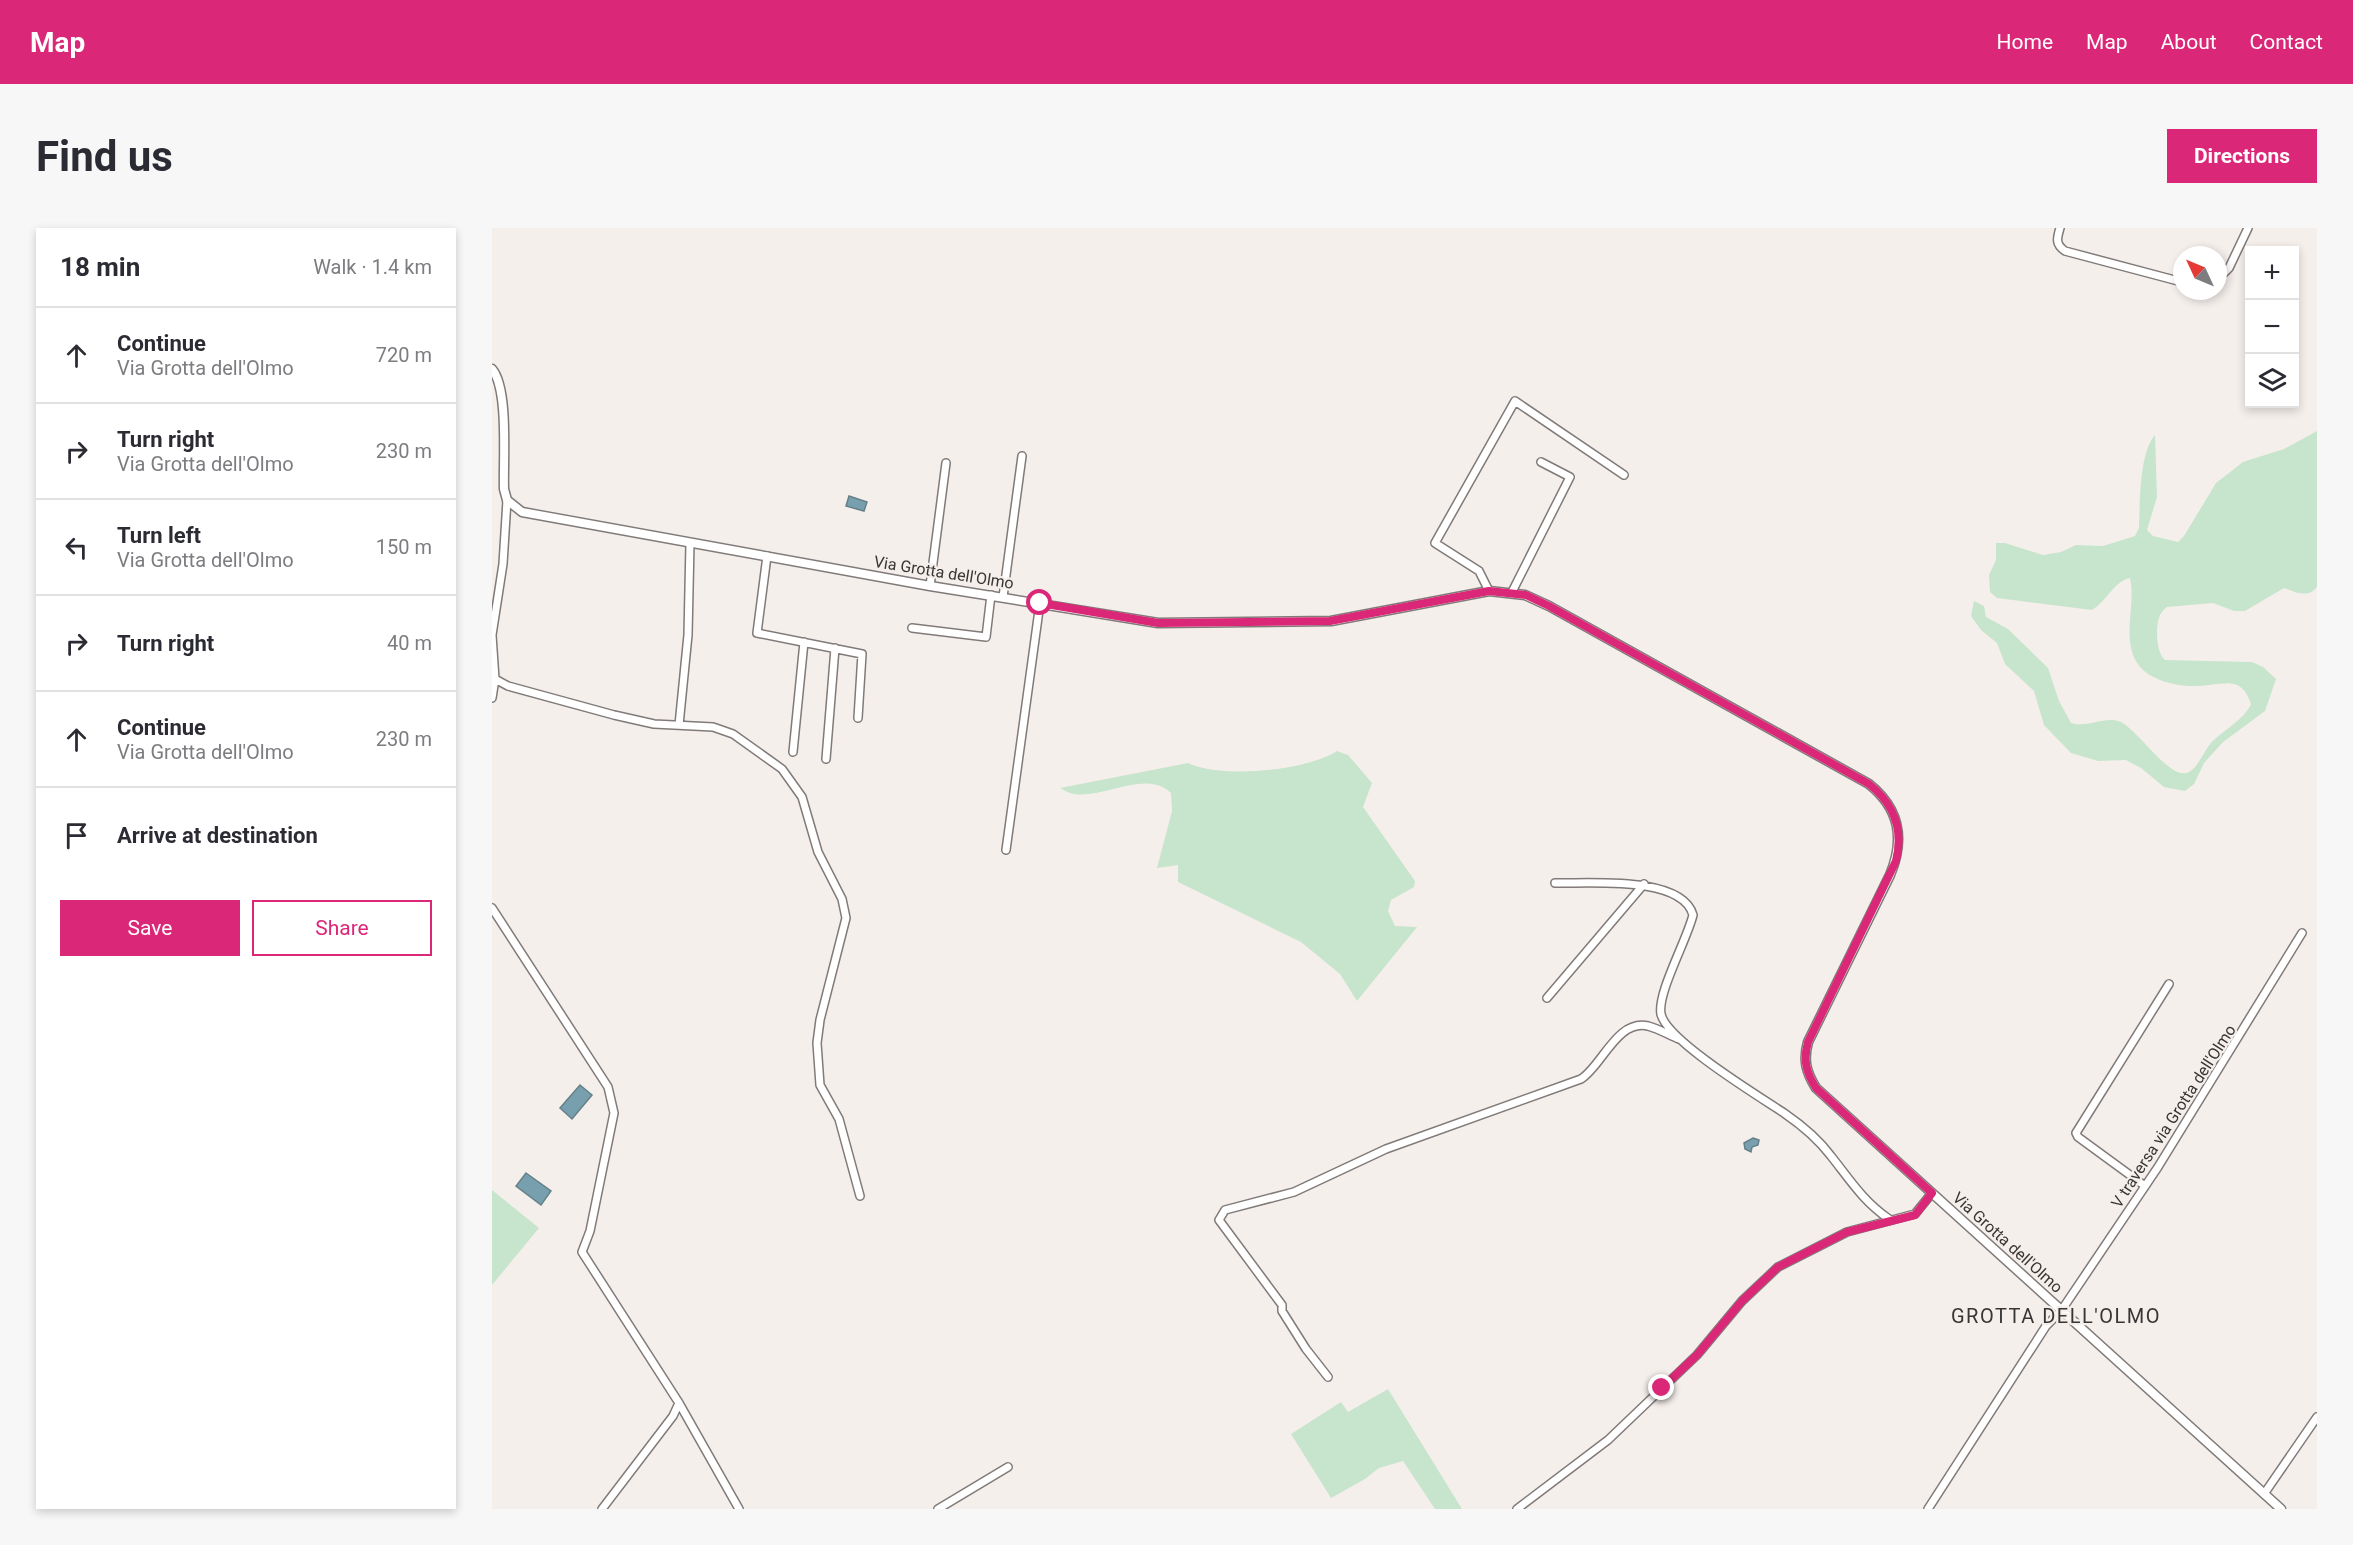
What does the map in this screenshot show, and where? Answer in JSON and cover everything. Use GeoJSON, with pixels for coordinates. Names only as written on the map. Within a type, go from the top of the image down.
{"type":"FeatureCollection","features":[{"type":"Feature","properties":{"kind":"street"},"geometry":{"type":"LineString","coordinates":[[2060,228],[2056,239],[2059,247],[2065,251],[2173,280]]}},
{"type":"Feature","properties":{"kind":"street"},"geometry":{"type":"LineString","coordinates":[[2227,270],[2248,228]]}},
{"type":"Feature","properties":{"kind":"street"},"geometry":{"type":"LineString","coordinates":[[492,369],[498,376],[502,393],[504,489],[507,500],[503,564],[492,635],[495,679],[492,698]]}},
{"type":"Feature","properties":{"kind":"street"},"geometry":{"type":"LineString","coordinates":[[1489,591],[1479,571],[1435,543],[1515,401],[1624,475]]}},
{"type":"Feature","properties":{"kind":"street"},"geometry":{"type":"LineString","coordinates":[[1003,597],[1022,456]]}},
{"type":"Feature","properties":{"kind":"street"},"geometry":{"type":"LineString","coordinates":[[1512,592],[1570,477],[1541,462]]}},
{"type":"Feature","properties":{"kind":"street"},"geometry":{"type":"LineString","coordinates":[[930,586],[946,463]]}},
{"type":"Feature","properties":{"kind":"street","name":"Via Grotta dell'Olmo"},"geometry":{"type":"LineString","coordinates":[[507,500],[522,512],[930,586],[1158,623],[1330,621],[1489,591],[1512,592],[1549,606],[1869,784],[1883,795],[1898,826],[1900,839],[1896,861],[1808,1042],[1804,1057],[1810,1078],[1816,1088],[2281,1509]]}},
{"type":"Feature","properties":{"kind":"street"},"geometry":{"type":"LineString","coordinates":[[679,725],[688,635],[690,543]]}},
{"type":"Feature","properties":{"kind":"street"},"geometry":{"type":"LineString","coordinates":[[767,556],[757,633],[862,654],[858,718]]}},
{"type":"Feature","properties":{"kind":"street"},"geometry":{"type":"LineString","coordinates":[[912,628],[986,637],[991,595]]}},
{"type":"Feature","properties":{"kind":"street"},"geometry":{"type":"LineString","coordinates":[[1006,850],[1040,603]]}},
{"type":"Feature","properties":{"kind":"street"},"geometry":{"type":"LineString","coordinates":[[793,752],[804,642]]}},
{"type":"Feature","properties":{"kind":"street"},"geometry":{"type":"LineString","coordinates":[[826,759],[835,648]]}},
{"type":"Feature","properties":{"kind":"street"},"geometry":{"type":"LineString","coordinates":[[495,679],[508,686],[614,715],[654,724],[713,727],[733,734],[782,769],[802,797],[818,852],[842,899],[846,918],[820,1020],[817,1043],[820,1085],[839,1119],[860,1196]]}},
{"type":"Feature","properties":{"kind":"street"},"geometry":{"type":"LineString","coordinates":[[1555,883],[1644,884],[1683,901],[1693,915],[1666,988],[1660,1014],[1679,1039]]}},
{"type":"Feature","properties":{"kind":"street"},"geometry":{"type":"LineString","coordinates":[[1547,998],[1644,884]]}},
{"type":"Feature","properties":{"kind":"street"},"geometry":{"type":"LineString","coordinates":[[492,908],[608,1087],[614,1113],[590,1231],[582,1252],[679,1403],[739,1509]]}},
{"type":"Feature","properties":{"kind":"street","name":"V traversa via Grotta dell'Olmo"},"geometry":{"type":"LineString","coordinates":[[1928,1509],[2046,1326],[2061,1311],[2145,1186],[2302,933]]}},
{"type":"Feature","properties":{"kind":"street"},"geometry":{"type":"LineString","coordinates":[[2145,1186],[2078,1137],[2076,1133],[2169,984]]}},
{"type":"Feature","properties":{"kind":"street"},"geometry":{"type":"LineString","coordinates":[[1328,1377],[1306,1349],[1282,1311],[1282,1305],[1219,1220],[1225,1210],[1294,1192],[1386,1149],[1581,1079],[1595,1067],[1613,1042],[1632,1028],[1647,1026],[1679,1039],[1796,1123],[1830,1154],[1853,1188],[1871,1207],[1889,1219]]}},
{"type":"Feature","properties":{"kind":"street"},"geometry":{"type":"LineString","coordinates":[[1517,1509],[1608,1440],[1697,1355],[1742,1301],[1778,1267],[1847,1232],[1889,1219],[1905,1219],[1915,1215],[1932,1193]]}},
{"type":"Feature","properties":{"kind":"street"},"geometry":{"type":"LineString","coordinates":[[602,1509],[673,1416],[679,1403]]}},
{"type":"Feature","properties":{"kind":"street"},"geometry":{"type":"LineString","coordinates":[[2264,1494],[2317,1417]]}},
{"type":"Feature","properties":{"kind":"street"},"geometry":{"type":"LineString","coordinates":[[938,1509],[1008,1467]]}},
{"type":"Feature","properties":{"kind":"green space"},"geometry":{"type":"Polygon","coordinates":[[[2317,431],[2317,587],[2306,594],[2284,588],[2245,611],[2234,611],[2213,603],[2167,607],[2158,620],[2158,646],[2165,660],[2252,662],[2263,667],[2276,679],[2265,711],[2223,742],[2204,763],[2194,784],[2185,791],[2164,787],[2141,768],[2126,760],[2098,761],[2071,753],[2044,725],[2034,691],[2005,664],[1997,643],[1981,630],[1971,616],[1974,601],[1984,606],[1986,617],[2008,629],[2048,668],[2059,701],[2071,723],[2084,724],[2110,720],[2121,722],[2173,770],[2182,773],[2193,769],[2211,743],[2238,720],[2251,704],[2247,694],[2236,685],[2229,683],[2180,685],[2154,678],[2141,668],[2136,661],[2130,641],[2132,598],[2130,578],[2119,583],[2092,610],[1997,598],[1990,592],[1989,575],[1996,560],[1996,543],[2005,543],[2043,555],[2061,552],[2076,545],[2103,546],[2135,536],[2139,528],[2143,466],[2155,435],[2157,497],[2147,530],[2153,536],[2178,542],[2216,483],[2243,462],[2284,449],[2317,431]]]}},
{"type":"Feature","properties":{"kind":"green space"},"geometry":{"type":"Polygon","coordinates":[[[1337,751],[1348,755],[1372,783],[1363,807],[1415,881],[1414,887],[1391,900],[1388,911],[1395,926],[1417,927],[1357,1001],[1340,974],[1301,942],[1178,882],[1178,865],[1157,868],[1172,811],[1171,793],[1161,786],[1150,784],[1124,786],[1086,794],[1072,794],[1060,788],[1188,763],[1221,771],[1241,772],[1285,768],[1305,764],[1337,751]]]}},
{"type":"Feature","properties":{"kind":"green space"},"geometry":{"type":"Polygon","coordinates":[[[492,1190],[539,1228],[492,1285],[492,1190]]]}},
{"type":"Feature","properties":{"kind":"green space"},"geometry":{"type":"Polygon","coordinates":[[[1388,1389],[1462,1509],[1435,1509],[1403,1461],[1379,1468],[1365,1479],[1331,1498],[1291,1434],[1341,1402],[1348,1412],[1388,1389]]]}},
{"type":"Feature","properties":{"kind":"water"},"geometry":{"type":"Polygon","coordinates":[[[849,496],[867,502],[864,511],[846,506],[849,496]]]}},
{"type":"Feature","properties":{"kind":"water"},"geometry":{"type":"Polygon","coordinates":[[[580,1085],[592,1095],[572,1119],[560,1108],[580,1085]]]}},
{"type":"Feature","properties":{"kind":"water"},"geometry":{"type":"Polygon","coordinates":[[[1753,1138],[1759,1140],[1758,1145],[1752,1147],[1751,1152],[1745,1149],[1744,1143],[1753,1138]]]}},
{"type":"Feature","properties":{"kind":"water"},"geometry":{"type":"Polygon","coordinates":[[[526,1173],[551,1191],[541,1205],[516,1186],[526,1173]]]}},
{"type":"Feature","properties":{"kind":"district","name":"GROTTA DELL'OLMO"},"geometry":{"type":"Point","coordinates":[2056,1316]}},
{"type":"Feature","properties":{"kind":"route"},"geometry":{"type":"LineString","coordinates":[[1040,603],[1158,623],[1330,621],[1361,617],[1489,591],[1526,595],[1869,784],[1883,795],[1896,816],[1898,826],[1900,839],[1896,861],[1808,1042],[1804,1057],[1810,1078],[1816,1088],[1932,1193],[1915,1215],[1905,1219],[1889,1219],[1847,1232],[1804,1251],[1778,1267],[1763,1278],[1697,1355],[1662,1388]]}}]}
